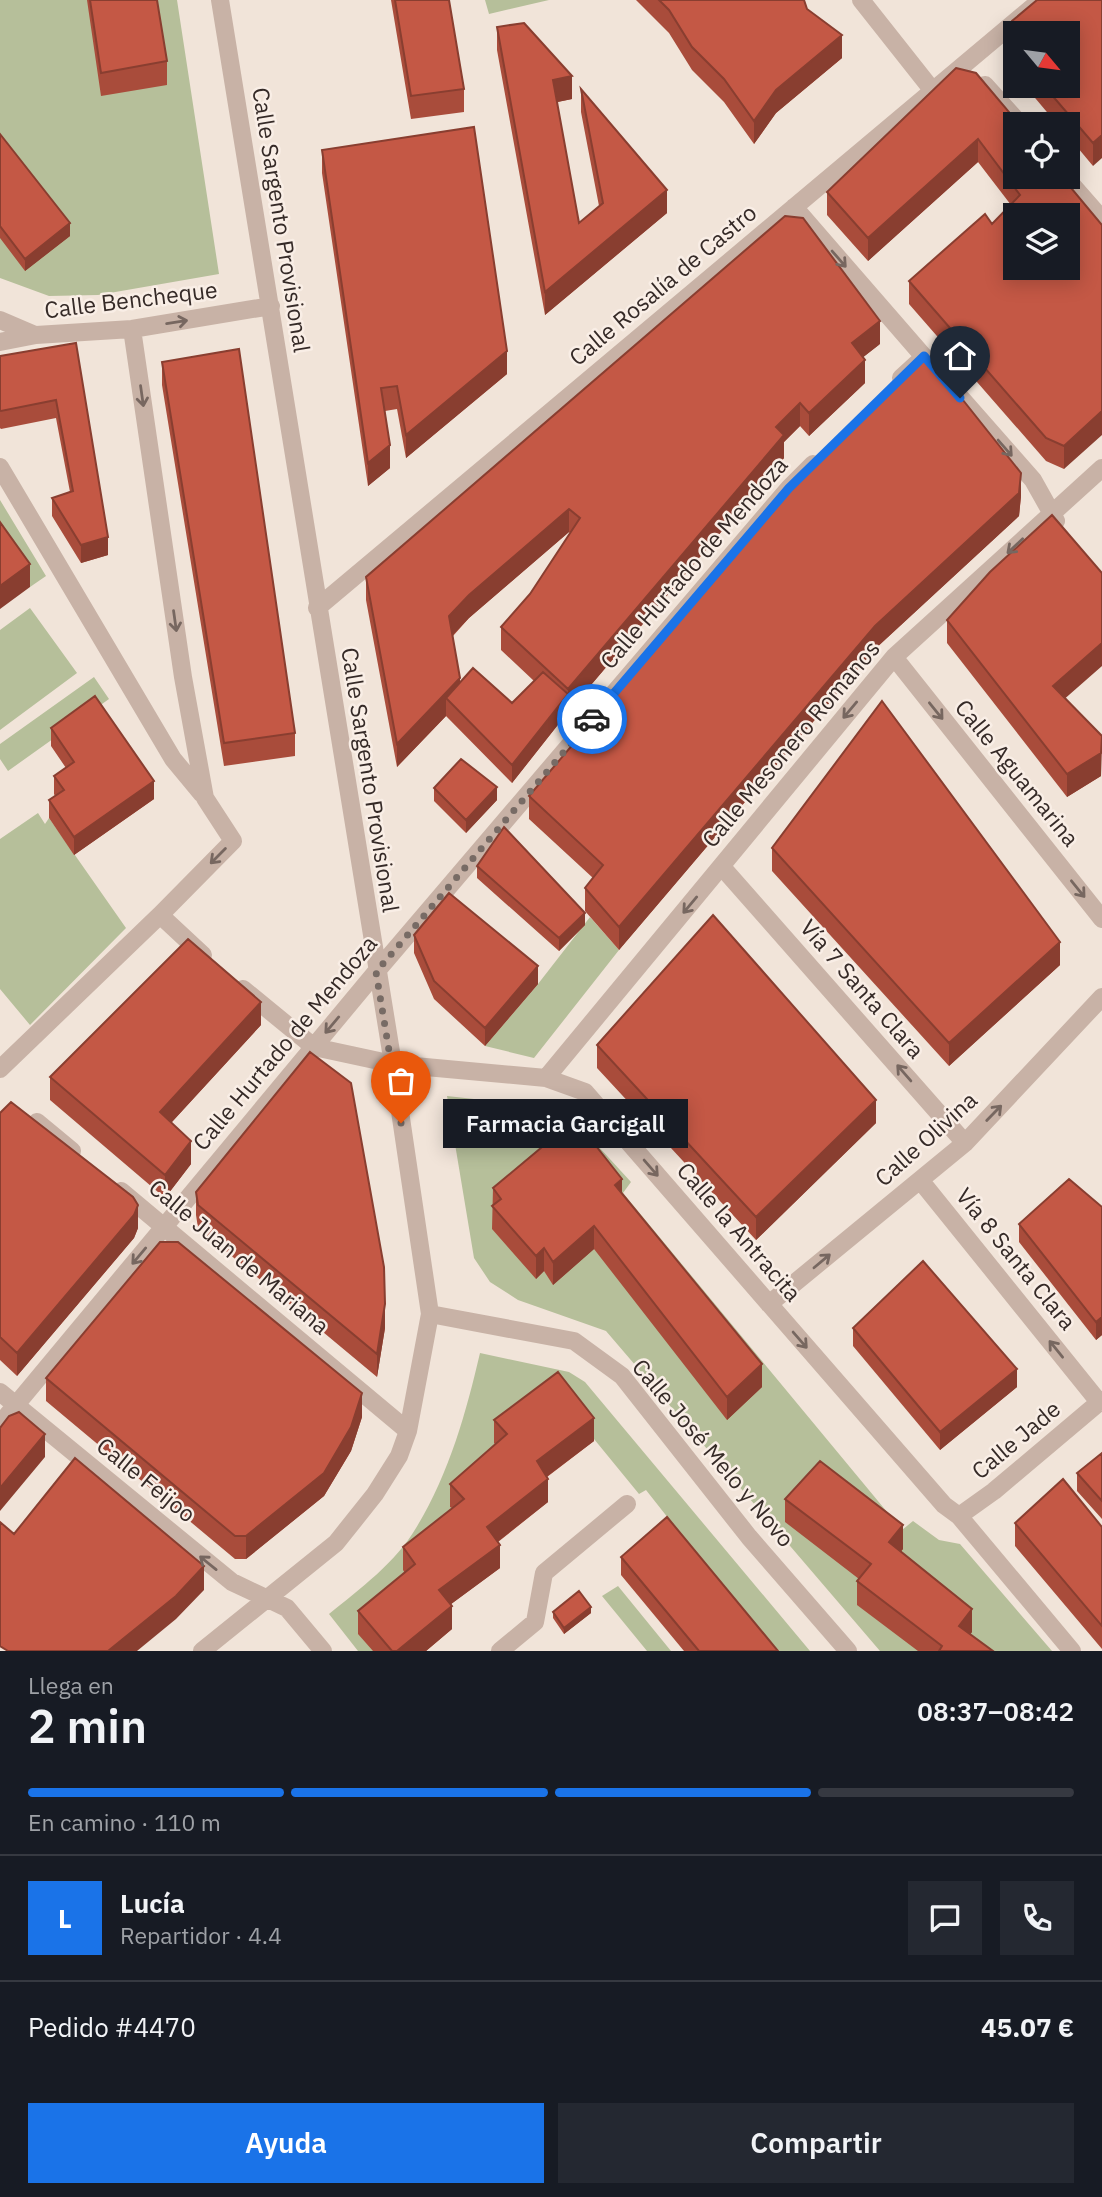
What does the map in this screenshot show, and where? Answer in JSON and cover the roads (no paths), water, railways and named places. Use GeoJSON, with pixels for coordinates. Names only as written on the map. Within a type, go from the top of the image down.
{"type":"FeatureCollection","features":[{"type":"Feature","properties":{"kind":"street","name":"Calle Sargento Provisional"},"geometry":{"type":"LineString","coordinates":[[202,1651],[337,1543],[375,1494],[399,1456],[408,1431],[430,1314],[393,1063],[376,972],[220,0]]}},
{"type":"Feature","properties":{"kind":"street"},"geometry":{"type":"LineString","coordinates":[[862,0],[933,91]]}},
{"type":"Feature","properties":{"kind":"street","name":"Calle Rosalía de Castro"},"geometry":{"type":"LineString","coordinates":[[317,608],[1041,0]]}},
{"type":"Feature","properties":{"kind":"street"},"geometry":{"type":"LineString","coordinates":[[967,63],[1010,112]]}},
{"type":"Feature","properties":{"kind":"street"},"geometry":{"type":"LineString","coordinates":[[1076,189],[1102,219]]}},
{"type":"Feature","properties":{"kind":"street"},"geometry":{"type":"LineString","coordinates":[[794,207],[1032,480],[1050,514],[1067,534]]}},
{"type":"Feature","properties":{"kind":"street","name":"Calle Bencheque"},"geometry":{"type":"LineString","coordinates":[[0,320],[36,335],[132,329],[271,306]]}},
{"type":"Feature","properties":{"kind":"street"},"geometry":{"type":"LineString","coordinates":[[132,329],[183,677],[205,798]]}},
{"type":"Feature","properties":{"kind":"street"},"geometry":{"type":"LineString","coordinates":[[0,342],[36,335]]}},
{"type":"Feature","properties":{"kind":"street"},"geometry":{"type":"LineString","coordinates":[[884,394],[924,356]]}},
{"type":"Feature","properties":{"kind":"street","name":"Calle Hurtado de Mendoza"},"geometry":{"type":"LineString","coordinates":[[0,1424],[376,972],[789,488],[827,450]]}},
{"type":"Feature","properties":{"kind":"street"},"geometry":{"type":"LineString","coordinates":[[0,467],[173,759],[205,798],[233,841],[0,1069]]}},
{"type":"Feature","properties":{"kind":"street","name":"Calle Mesonero Romanos"},"geometry":{"type":"LineString","coordinates":[[546,1078],[894,657],[1102,468]]}},
{"type":"Feature","properties":{"kind":"street","name":"Calle Aguamarina"},"geometry":{"type":"LineString","coordinates":[[894,657],[1102,919]]}},
{"type":"Feature","properties":{"kind":"street","name":"Vía 7 Santa Clara"},"geometry":{"type":"LineString","coordinates":[[722,867],[965,1143]]}},
{"type":"Feature","properties":{"kind":"street"},"geometry":{"type":"LineString","coordinates":[[160,915],[181,936],[314,1048]]}},
{"type":"Feature","properties":{"kind":"street","name":"Calle Olivina"},"geometry":{"type":"LineString","coordinates":[[769,1304],[965,1143],[1102,997]]}},
{"type":"Feature","properties":{"kind":"street","name":"Calle la Antracita"},"geometry":{"type":"LineString","coordinates":[[314,1048],[393,1063],[546,1078],[584,1092],[944,1505],[960,1516],[1072,1651]]}},
{"type":"Feature","properties":{"kind":"street"},"geometry":{"type":"LineString","coordinates":[[37,1122],[90,1165]]}},
{"type":"Feature","properties":{"kind":"street","name":"Vía 8 Santa Clara"},"geometry":{"type":"LineString","coordinates":[[920,1180],[1101,1401]]}},
{"type":"Feature","properties":{"kind":"street","name":"Calle Juan de Mariana"},"geometry":{"type":"LineString","coordinates":[[111,1183],[408,1431]]}},
{"type":"Feature","properties":{"kind":"street","name":"Calle José Melo y Novo"},"geometry":{"type":"LineString","coordinates":[[430,1314],[574,1341],[622,1376],[749,1537],[848,1651]]}},
{"type":"Feature","properties":{"kind":"street","name":"Calle Feijoo"},"geometry":{"type":"LineString","coordinates":[[0,1392],[232,1582],[287,1608],[323,1651]]}},
{"type":"Feature","properties":{"kind":"street","name":"Calle Jade"},"geometry":{"type":"LineString","coordinates":[[960,1516],[994,1491],[1101,1401]]}},
{"type":"Feature","properties":{"kind":"street"},"geometry":{"type":"LineString","coordinates":[[500,1651],[535,1622],[544,1573],[627,1504]]}},
{"type":"Feature","properties":{"kind":"place","name":"Farmacia Garcigall"},"geometry":{"type":"Point","coordinates":[401,1123]}}]}
